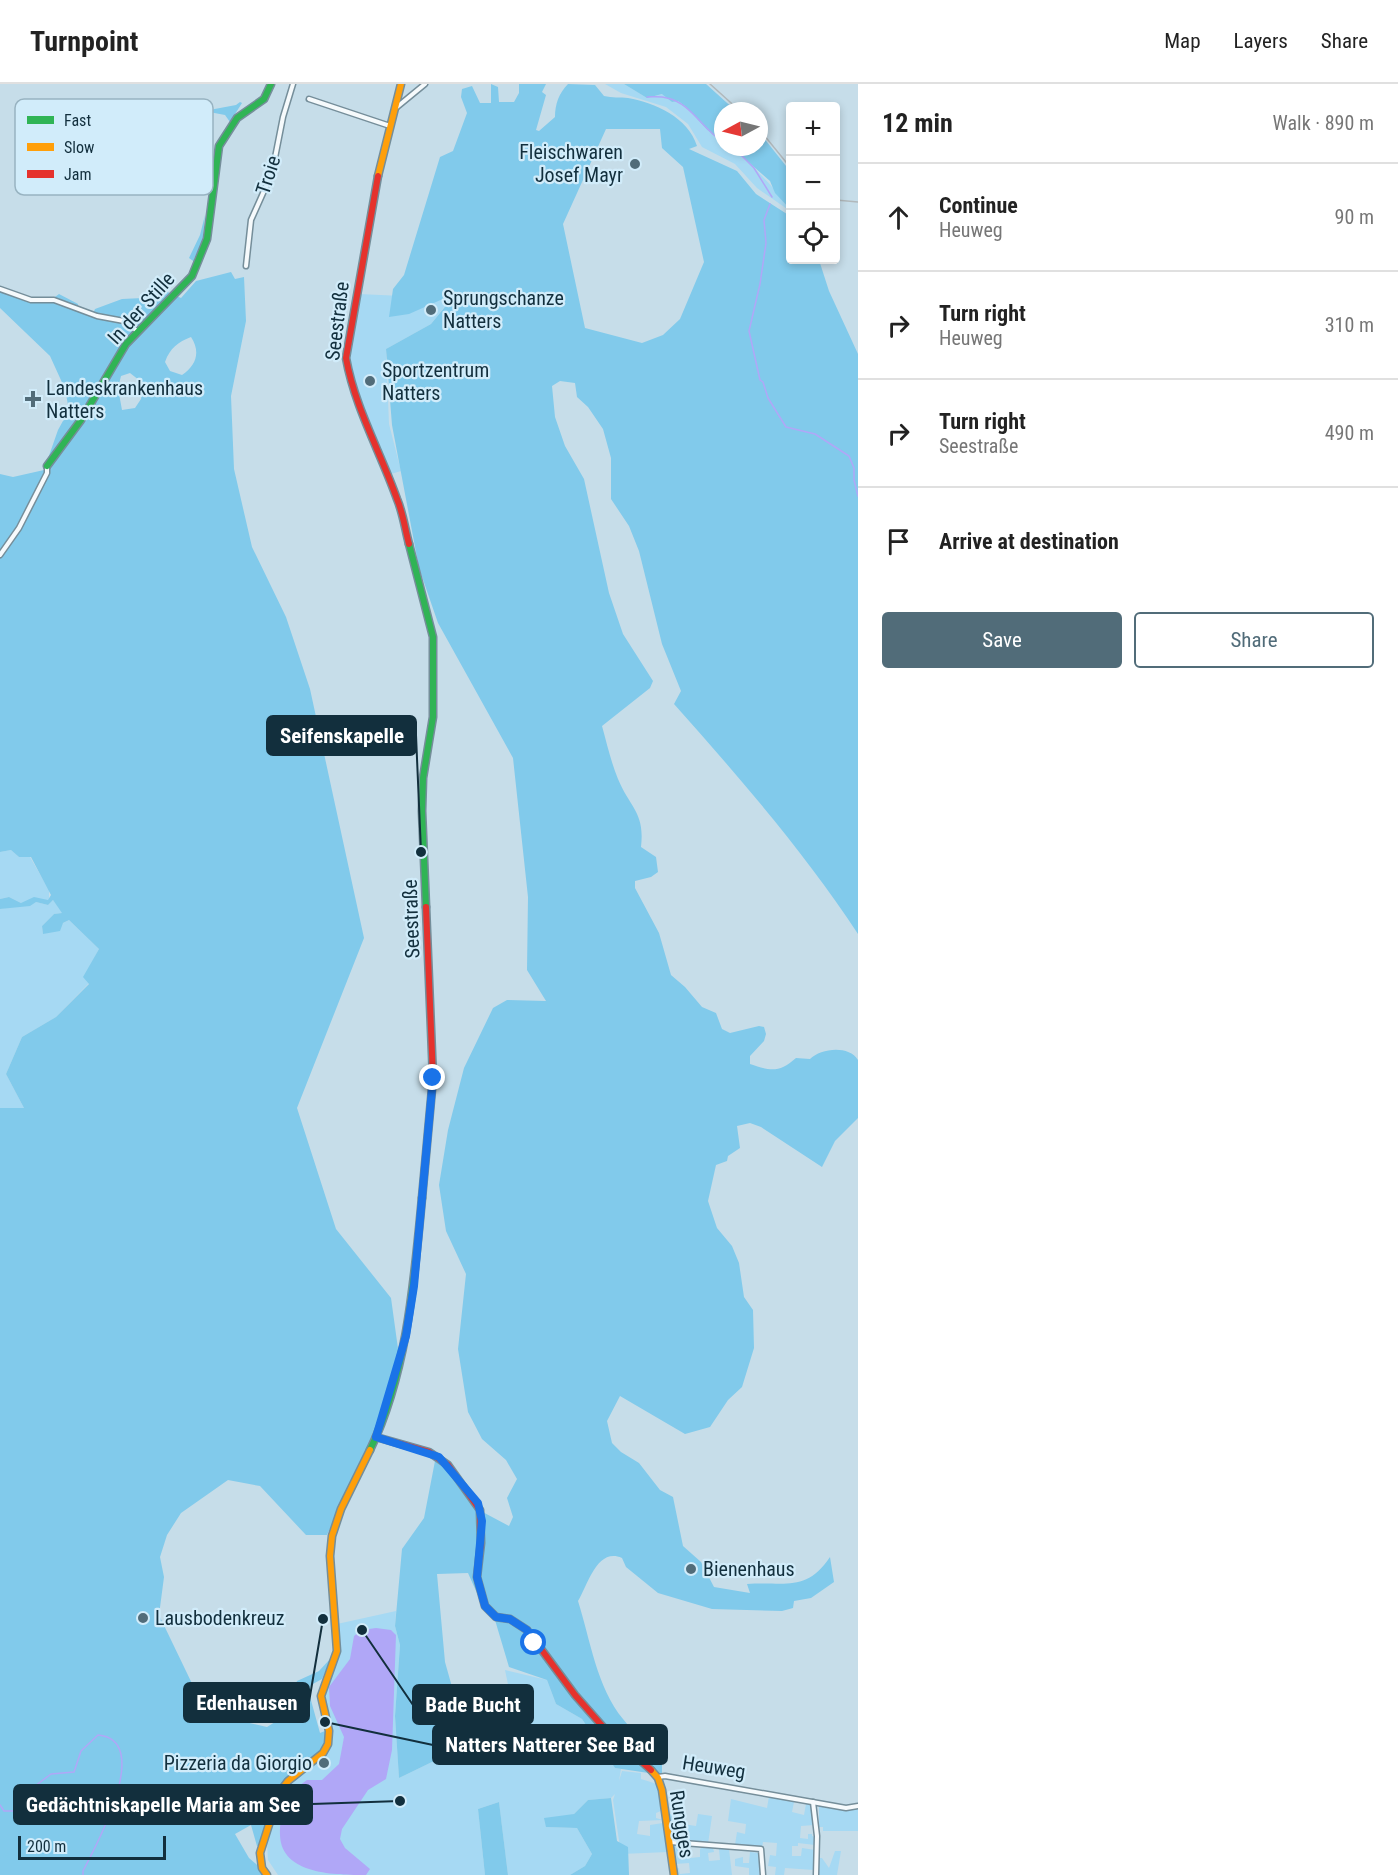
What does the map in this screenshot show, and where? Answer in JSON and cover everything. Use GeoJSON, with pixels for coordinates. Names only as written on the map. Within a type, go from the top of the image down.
{"type":"FeatureCollection","features":[{"type":"Feature","properties":{"kind":"street","name":"In der Stille"},"geometry":{"type":"LineString","coordinates":[[213,184],[216,157],[222,140],[243,112],[264,99],[271,84]]}},
{"type":"Feature","properties":{"kind":"street","name":"Troie"},"geometry":{"type":"LineString","coordinates":[[246,266],[251,220],[272,173],[283,117],[293,84]]}},
{"type":"Feature","properties":{"kind":"street","name":"Seestraße"},"geometry":{"type":"LineString","coordinates":[[267,1875],[262,1868],[260,1853],[279,1793],[288,1781],[323,1753],[328,1744],[329,1731],[321,1696],[324,1682],[336,1659],[330,1557],[332,1536],[350,1488],[376,1437],[406,1336],[414,1286],[433,1078],[422,802],[433,717],[433,637],[398,500],[366,428],[350,381],[346,358],[379,166],[397,107],[400,84]]}},
{"type":"Feature","properties":{"kind":"street"},"geometry":{"type":"LineString","coordinates":[[397,107],[425,84]]}},
{"type":"Feature","properties":{"kind":"street"},"geometry":{"type":"LineString","coordinates":[[309,99],[391,126]]}},
{"type":"Feature","properties":{"kind":"street","name":"In der Stille"},"geometry":{"type":"LineString","coordinates":[[47,466],[81,420],[121,351],[137,331],[185,285],[199,262],[208,230],[212,195]]}},
{"type":"Feature","properties":{"kind":"street"},"geometry":{"type":"LineString","coordinates":[[0,289],[31,300],[54,300],[97,316],[124,321],[137,331]]}},
{"type":"Feature","properties":{"kind":"street"},"geometry":{"type":"LineString","coordinates":[[0,555],[19,528],[47,473],[47,466]]}},
{"type":"Feature","properties":{"kind":"street","name":"Heuweg"},"geometry":{"type":"LineString","coordinates":[[376,1437],[429,1452],[448,1465],[478,1503],[480,1510],[482,1521],[477,1577],[485,1606],[496,1617],[510,1619],[527,1630],[575,1695],[604,1728],[657,1778],[665,1776],[846,1808],[858,1806]]}},
{"type":"Feature","properties":{"kind":"street","name":"Rungges"},"geometry":{"type":"LineString","coordinates":[[657,1778],[662,1790],[674,1875]]}},
{"type":"Feature","properties":{"kind":"street"},"geometry":{"type":"LineString","coordinates":[[813,1802],[817,1836],[816,1875]]}},
{"type":"Feature","properties":{"kind":"street"},"geometry":{"type":"LineString","coordinates":[[669,1842],[761,1849],[763,1875]]}},
{"type":"Feature","properties":{"kind":"shaded area"},"geometry":{"type":"Polygon","coordinates":[[[491,84],[498,87],[499,102],[514,102],[519,93],[519,84],[546,84],[542,92],[546,95],[536,130],[539,131],[555,117],[558,99],[568,84],[595,85],[604,96],[638,100],[669,113],[678,119],[693,136],[697,146],[689,149],[737,171],[756,194],[786,213],[786,264],[820,264],[829,291],[858,354],[858,934],[794,845],[674,704],[681,691],[662,644],[639,551],[629,526],[611,499],[611,458],[603,429],[588,407],[577,397],[575,383],[560,381],[552,386],[555,417],[565,446],[584,479],[609,593],[623,634],[653,681],[650,688],[602,726],[618,779],[639,818],[642,835],[641,847],[656,857],[658,872],[651,877],[635,881],[635,888],[659,933],[671,975],[702,1007],[716,1013],[722,1029],[730,1033],[759,1026],[764,1027],[766,1034],[764,1041],[750,1056],[750,1064],[774,1069],[785,1066],[796,1058],[810,1059],[821,1052],[835,1050],[848,1052],[858,1060],[858,1118],[835,1141],[822,1167],[761,1127],[750,1123],[737,1126],[740,1148],[728,1156],[727,1161],[716,1165],[708,1201],[717,1228],[732,1246],[739,1263],[744,1297],[753,1310],[754,1348],[742,1387],[728,1400],[710,1427],[685,1434],[620,1396],[607,1421],[612,1443],[621,1452],[639,1463],[660,1490],[673,1497],[683,1546],[701,1562],[714,1587],[750,1593],[747,1584],[784,1584],[803,1581],[821,1568],[830,1557],[834,1582],[811,1598],[794,1601],[793,1608],[782,1611],[712,1609],[658,1593],[626,1567],[622,1558],[613,1556],[606,1558],[594,1569],[578,1601],[595,1663],[614,1707],[632,1729],[662,1758],[662,1775],[615,1768],[582,1719],[556,1704],[547,1680],[509,1667],[495,1620],[481,1602],[468,1573],[437,1574],[445,1662],[472,1758],[432,1762],[399,1778],[395,1716],[400,1645],[395,1626],[402,1549],[424,1518],[435,1461],[444,1467],[477,1509],[509,1526],[513,1517],[507,1498],[517,1479],[506,1460],[482,1439],[468,1412],[458,1349],[466,1274],[446,1231],[439,1185],[448,1130],[464,1068],[493,1008],[507,1000],[546,1001],[527,970],[528,897],[513,758],[438,623],[419,568],[392,425],[386,349],[431,324],[448,303],[445,298],[409,314],[389,317],[393,289],[404,275],[440,157],[453,151],[467,113],[461,97],[462,89],[472,86],[480,103],[491,103],[491,84]],[[606,129],[563,224],[585,328],[642,343],[663,335],[680,319],[704,262],[683,167],[662,148],[660,129],[606,129]]]}},
{"type":"Feature","properties":{"kind":"shaded area"},"geometry":{"type":"Polygon","coordinates":[[[605,84],[624,84],[647,98],[663,94],[672,102],[678,100],[714,135],[714,153],[702,147],[688,124],[666,107],[621,93],[605,84]]]}},
{"type":"Feature","properties":{"kind":"shaded area"},"geometry":{"type":"Polygon","coordinates":[[[624,84],[706,84],[726,102],[714,102],[714,135],[678,101],[672,102],[662,94],[647,98],[624,84]]]}},
{"type":"Feature","properties":{"kind":"shaded area"},"geometry":{"type":"Polygon","coordinates":[[[242,103],[230,122],[225,115],[213,113],[213,109],[242,103]]]}},
{"type":"Feature","properties":{"kind":"shaded area"},"geometry":{"type":"Polygon","coordinates":[[[768,143],[786,166],[786,205],[775,193],[770,181],[741,156],[768,156],[768,143]]]}},
{"type":"Feature","properties":{"kind":"shaded area"},"geometry":{"type":"Polygon","coordinates":[[[719,156],[741,156],[778,193],[786,208],[757,188],[735,164],[719,156]]]}},
{"type":"Feature","properties":{"kind":"shaded area"},"geometry":{"type":"Polygon","coordinates":[[[205,215],[202,250],[198,251],[194,259],[196,263],[189,258],[200,235],[205,215]]]}},
{"type":"Feature","properties":{"kind":"shaded area"},"geometry":{"type":"Polygon","coordinates":[[[231,272],[235,279],[244,277],[246,321],[231,396],[234,469],[252,547],[286,617],[310,689],[364,938],[297,1108],[336,1229],[391,1298],[399,1356],[373,1435],[327,1535],[306,1535],[260,1486],[228,1480],[181,1513],[167,1535],[160,1557],[164,1577],[159,1615],[198,1696],[209,1708],[232,1719],[267,1727],[283,1717],[297,1681],[319,1671],[331,1658],[322,1679],[311,1685],[309,1693],[320,1733],[325,1731],[331,1740],[327,1752],[282,1792],[267,1843],[257,1846],[251,1825],[235,1834],[249,1858],[269,1875],[0,1875],[0,1108],[24,1108],[6,1074],[22,1037],[56,1017],[89,984],[83,977],[99,949],[69,920],[63,923],[60,931],[43,934],[42,926],[54,914],[62,913],[53,900],[48,905],[36,902],[30,906],[0,909],[0,899],[9,897],[21,903],[34,897],[48,900],[51,895],[31,857],[19,857],[11,850],[0,852],[0,474],[13,477],[44,470],[58,430],[69,410],[65,389],[50,356],[0,308],[0,287],[22,298],[37,301],[45,301],[59,294],[78,304],[78,309],[92,316],[95,309],[122,299],[143,298],[152,285],[181,298],[196,281],[231,272]],[[191,337],[178,343],[169,353],[165,362],[170,371],[182,375],[194,363],[196,348],[191,337]],[[130,373],[121,376],[118,388],[122,410],[135,408],[141,399],[144,384],[130,373]]]}},
{"type":"Feature","properties":{"kind":"shaded area","name":"Sportzentrum Natters"},"geometry":{"type":"Polygon","coordinates":[[[359,294],[445,298],[448,302],[431,324],[386,349],[389,424],[401,471],[391,474],[364,416],[350,369],[349,355],[359,294]]]}},
{"type":"Feature","properties":{"kind":"shaded area"},"geometry":{"type":"Polygon","coordinates":[[[11,850],[19,857],[30,857],[49,890],[49,901],[21,903],[9,897],[0,899],[0,852],[11,850]]]}},
{"type":"Feature","properties":{"kind":"shaded area"},"geometry":{"type":"Polygon","coordinates":[[[53,900],[63,913],[54,914],[42,926],[43,934],[69,920],[99,949],[84,977],[89,983],[56,1017],[22,1037],[6,1074],[24,1108],[0,1108],[0,909],[36,902],[48,905],[53,900]]]}},
{"type":"Feature","properties":{"kind":"shaded area"},"geometry":{"type":"Polygon","coordinates":[[[396,1611],[395,1626],[400,1645],[395,1716],[399,1778],[432,1762],[472,1758],[457,1706],[510,1694],[505,1670],[547,1680],[556,1704],[582,1719],[615,1768],[621,1769],[619,1781],[622,1771],[641,1773],[641,1779],[657,1784],[663,1810],[656,1813],[656,1818],[663,1820],[639,1821],[637,1834],[650,1836],[650,1825],[663,1823],[668,1852],[621,1854],[613,1800],[615,1794],[611,1798],[588,1800],[574,1814],[546,1827],[577,1828],[592,1854],[585,1866],[570,1875],[508,1875],[499,1802],[478,1809],[485,1875],[278,1875],[268,1860],[267,1843],[282,1792],[331,1740],[324,1715],[324,1686],[338,1661],[337,1624],[396,1611]]]}},
{"type":"Feature","properties":{"kind":"shaded area"},"geometry":{"type":"Polygon","coordinates":[[[376,1628],[391,1630],[396,1635],[392,1750],[386,1779],[368,1790],[342,1829],[340,1839],[345,1848],[370,1869],[366,1875],[312,1870],[290,1858],[283,1848],[280,1835],[282,1814],[288,1794],[307,1780],[322,1780],[339,1764],[344,1737],[330,1706],[329,1687],[350,1659],[354,1636],[362,1630],[376,1628]]]}},
{"type":"Feature","properties":{"kind":"shaded area"},"geometry":{"type":"Polygon","coordinates":[[[769,1796],[792,1800],[794,1802],[792,1812],[804,1815],[806,1804],[812,1804],[814,1825],[801,1826],[800,1838],[808,1839],[808,1834],[812,1834],[816,1837],[815,1845],[798,1843],[798,1846],[792,1846],[792,1856],[801,1856],[802,1848],[815,1850],[814,1870],[785,1868],[784,1875],[775,1875],[776,1867],[768,1866],[770,1855],[776,1856],[777,1843],[763,1842],[762,1848],[735,1845],[737,1832],[745,1834],[746,1824],[728,1821],[731,1799],[767,1808],[769,1796]]]}},
{"type":"Feature","properties":{"kind":"shaded area"},"geometry":{"type":"Polygon","coordinates":[[[611,1798],[617,1841],[628,1847],[629,1875],[570,1875],[585,1866],[592,1854],[577,1828],[546,1827],[544,1818],[574,1814],[588,1800],[611,1798]]]}},
{"type":"Feature","properties":{"kind":"shaded area"},"geometry":{"type":"Polygon","coordinates":[[[499,1802],[508,1875],[485,1875],[478,1809],[499,1802]]]}},
{"type":"Feature","properties":{"kind":"shaded area"},"geometry":{"type":"Polygon","coordinates":[[[819,1806],[848,1810],[858,1808],[858,1831],[823,1831],[823,1827],[819,1827],[819,1806]]]}},
{"type":"Feature","properties":{"kind":"shaded area"},"geometry":{"type":"Polygon","coordinates":[[[668,1814],[672,1814],[676,1823],[696,1826],[698,1814],[712,1816],[708,1844],[671,1841],[669,1831],[673,1827],[669,1828],[668,1814]]]}},
{"type":"Feature","properties":{"kind":"shaded area"},"geometry":{"type":"Polygon","coordinates":[[[672,1844],[689,1848],[690,1858],[700,1857],[700,1849],[703,1847],[713,1848],[714,1852],[708,1853],[709,1861],[720,1860],[719,1849],[729,1849],[732,1875],[677,1875],[676,1869],[679,1868],[680,1874],[690,1873],[689,1863],[675,1864],[672,1844]]]}},
{"type":"Feature","properties":{"kind":"shaded area"},"geometry":{"type":"Polygon","coordinates":[[[835,1851],[841,1851],[837,1875],[817,1875],[818,1858],[822,1858],[829,1868],[835,1851]]]}},
{"type":"Feature","properties":{"kind":"shaded area"},"geometry":{"type":"Polygon","coordinates":[[[750,1852],[760,1853],[760,1875],[749,1875],[749,1868],[735,1866],[735,1859],[743,1857],[743,1863],[749,1863],[750,1852]]]}},
{"type":"Feature","properties":{"kind":"waterway"},"geometry":{"type":"LineString","coordinates":[[647,97],[664,97],[683,105],[714,135]]}},
{"type":"Feature","properties":{"kind":"waterway"},"geometry":{"type":"LineString","coordinates":[[742,156],[754,168],[772,197]]}},
{"type":"Feature","properties":{"kind":"waterway"},"geometry":{"type":"LineString","coordinates":[[770,204],[764,220],[766,243],[760,284],[749,331],[760,380],[786,427],[815,434],[849,456],[854,468],[858,496]]}},
{"type":"Feature","properties":{"kind":"waterway"},"geometry":{"type":"LineString","coordinates":[[0,1805],[4,1811],[13,1811],[31,1789],[51,1774],[74,1772],[81,1751],[98,1735],[114,1741],[121,1755],[121,1774],[116,1796],[83,1875]]}},
{"type":"Feature","properties":{"kind":"tram line"},"geometry":{"type":"LineString","coordinates":[[710,84],[730,102]]}},
{"type":"Feature","properties":{"kind":"tram line"},"geometry":{"type":"LineString","coordinates":[[768,140],[786,162]]}},
{"type":"Feature","properties":{"kind":"tram line"},"geometry":{"type":"LineString","coordinates":[[840,200],[858,202]]}},
{"type":"Feature","properties":{"kind":"traffic: fast"},"geometry":{"type":"LineString","coordinates":[[213,192],[219,146],[237,118],[264,99],[271,84]]}},
{"type":"Feature","properties":{"kind":"traffic: fast"},"geometry":{"type":"LineString","coordinates":[[47,466],[81,420],[126,344],[192,276],[207,239],[213,195]]}},
{"type":"Feature","properties":{"kind":"traffic: fast"},"geometry":{"type":"LineString","coordinates":[[409,544],[433,637],[433,717],[423,778],[422,811],[426,907]]}},
{"type":"Feature","properties":{"kind":"traffic: fast"},"geometry":{"type":"LineString","coordinates":[[370,1450],[383,1421],[401,1359],[412,1294],[422,1198]]}},
{"type":"Feature","properties":{"kind":"traffic: slow"},"geometry":{"type":"LineString","coordinates":[[378,176],[401,84]]}},
{"type":"Feature","properties":{"kind":"traffic: slow"},"geometry":{"type":"LineString","coordinates":[[267,1875],[262,1868],[260,1853],[279,1793],[288,1781],[323,1753],[328,1744],[329,1731],[321,1696],[337,1651],[330,1556],[332,1536],[341,1509],[370,1450]]}},
{"type":"Feature","properties":{"kind":"traffic: slow"},"geometry":{"type":"LineString","coordinates":[[651,1770],[658,1778],[662,1790],[674,1875]]}},
{"type":"Feature","properties":{"kind":"traffic: jam"},"geometry":{"type":"LineString","coordinates":[[378,176],[346,358],[355,394],[399,504],[409,544]]}},
{"type":"Feature","properties":{"kind":"traffic: jam"},"geometry":{"type":"LineString","coordinates":[[422,1198],[433,1078],[426,907]]}},
{"type":"Feature","properties":{"kind":"traffic: jam"},"geometry":{"type":"LineString","coordinates":[[376,1437],[429,1452],[448,1465],[480,1510],[481,1543],[477,1577],[485,1606],[496,1617],[510,1619],[527,1630],[575,1695],[604,1728],[651,1770]]}},
{"type":"Feature","properties":{"kind":"place","name":"Fleischwaren Josef Mayr"},"geometry":{"type":"Point","coordinates":[635,164]}},
{"type":"Feature","properties":{"kind":"place","name":"Sprungschanze Natters"},"geometry":{"type":"Point","coordinates":[431,310]}},
{"type":"Feature","properties":{"kind":"place","name":"Sportzentrum Natters"},"geometry":{"type":"Point","coordinates":[370,381]}},
{"type":"Feature","properties":{"kind":"place","name":"Landeskrankenhaus Natters"},"geometry":{"type":"Point","coordinates":[33,399]}},
{"type":"Feature","properties":{"kind":"place","name":"Seifenskapelle"},"geometry":{"type":"Point","coordinates":[421,852]}},
{"type":"Feature","properties":{"kind":"place","name":"Bienenhaus"},"geometry":{"type":"Point","coordinates":[691,1569]}},
{"type":"Feature","properties":{"kind":"place","name":"Lausbodenkreuz"},"geometry":{"type":"Point","coordinates":[143,1618]}},
{"type":"Feature","properties":{"kind":"place","name":"Edenhausen"},"geometry":{"type":"Point","coordinates":[323,1619]}},
{"type":"Feature","properties":{"kind":"place","name":"Bade Bucht"},"geometry":{"type":"Point","coordinates":[362,1630]}},
{"type":"Feature","properties":{"kind":"place","name":"Natters Natterer See Bad"},"geometry":{"type":"Point","coordinates":[325,1722]}},
{"type":"Feature","properties":{"kind":"place","name":"Pizzeria da Giorgio"},"geometry":{"type":"Point","coordinates":[324,1763]}},
{"type":"Feature","properties":{"kind":"place","name":"Gedächtniskapelle Maria am See"},"geometry":{"type":"Point","coordinates":[400,1801]}},
{"type":"Feature","properties":{"kind":"route"},"geometry":{"type":"LineString","coordinates":[[433,1078],[414,1286],[403,1349],[376,1437],[439,1457],[478,1503],[482,1521],[477,1577],[485,1606],[496,1617],[517,1622],[527,1630],[534,1643]]}}]}
